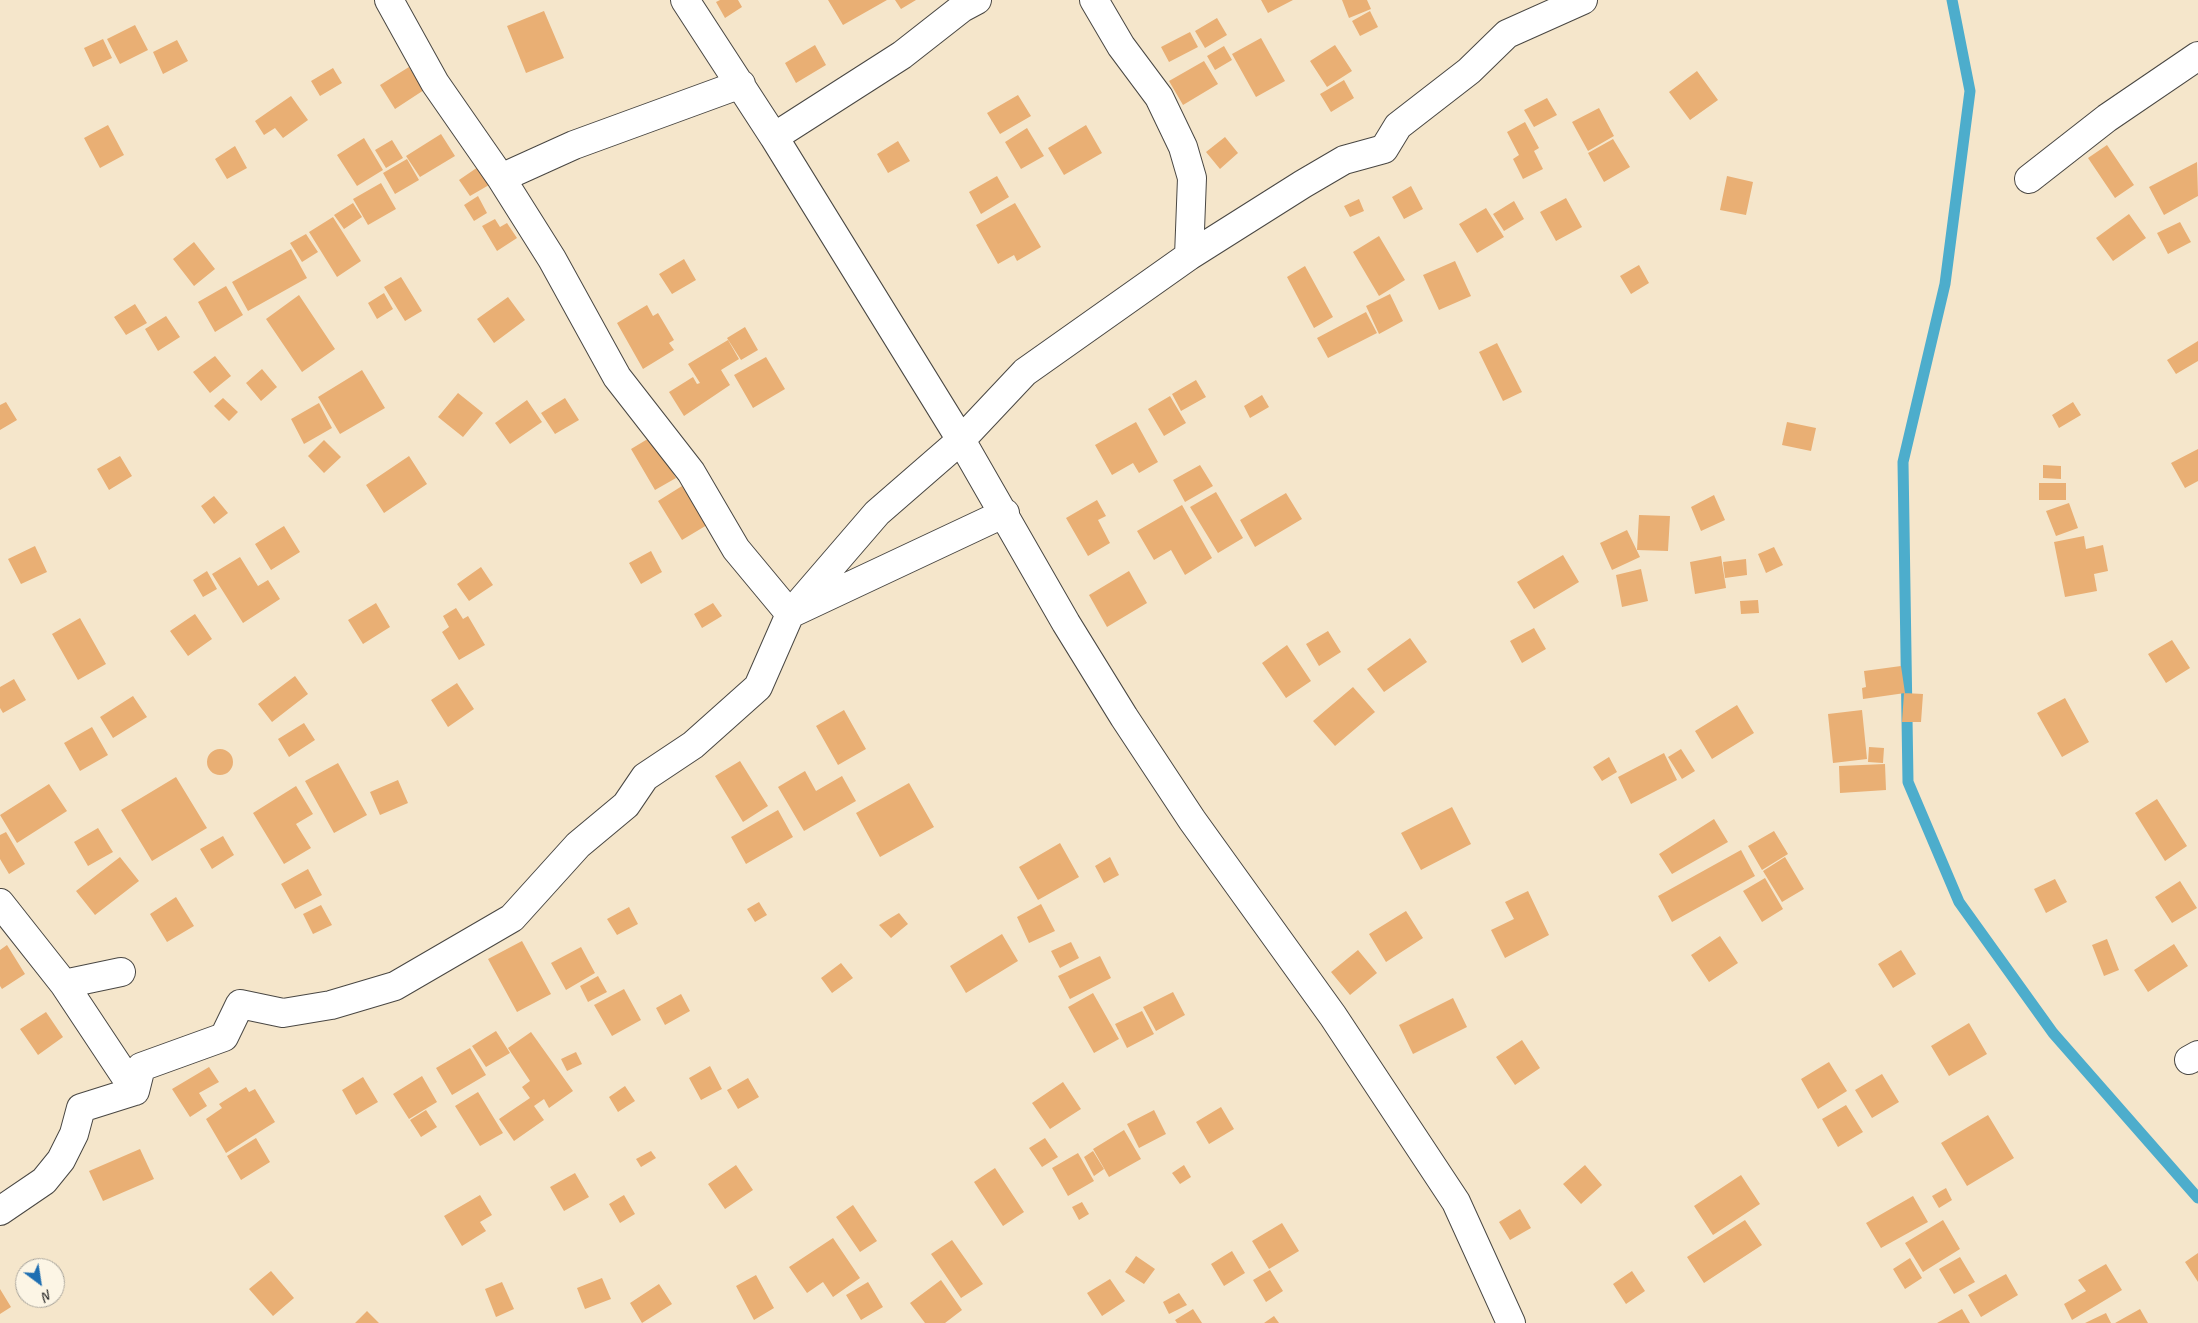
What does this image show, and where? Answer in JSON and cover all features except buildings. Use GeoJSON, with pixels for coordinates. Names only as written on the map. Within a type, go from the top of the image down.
{"type":"FeatureCollection","features":[{"type":"Feature","properties":{"kind":"street"},"geometry":{"type":"LineString","coordinates":[[685,0],[741,84],[961,440],[1005,513],[1066,623],[1130,725],[1192,820],[1333,1016],[1456,1202],[1511,1323]]}},
{"type":"Feature","properties":{"kind":"street"},"geometry":{"type":"LineString","coordinates":[[774,137],[902,55],[962,8],[977,0]]}},
{"type":"Feature","properties":{"kind":"street"},"geometry":{"type":"LineString","coordinates":[[1094,0],[1121,46],[1159,97],[1183,146],[1192,178],[1189,256]]}},
{"type":"Feature","properties":{"kind":"street"},"geometry":{"type":"LineString","coordinates":[[135,1092],[141,1067],[224,1037],[240,1004],[283,1014],[331,1005],[395,986],[512,918],[578,845],[626,805],[645,777],[693,745],[758,687],[790,614],[877,513],[961,440],[1025,372],[1189,256],[1344,160],[1384,149],[1398,126],[1469,71],[1507,34],[1583,0]]}},
{"type":"Feature","properties":{"kind":"street"},"geometry":{"type":"LineString","coordinates":[[401,4],[435,83],[501,178],[552,259],[617,377],[691,472],[736,549],[790,614]]}},
{"type":"Feature","properties":{"kind":"street"},"geometry":{"type":"LineString","coordinates":[[2028,179],[2107,118],[2198,56]]}},
{"type":"Feature","properties":{"kind":"street"},"geometry":{"type":"LineString","coordinates":[[501,178],[574,145],[741,84]]}},
{"type":"Feature","properties":{"kind":"street"},"geometry":{"type":"LineString","coordinates":[[790,614],[1005,513]]}},
{"type":"Feature","properties":{"kind":"street"},"geometry":{"type":"LineString","coordinates":[[0,903],[64,984],[135,1092]]}},
{"type":"Feature","properties":{"kind":"street"},"geometry":{"type":"LineString","coordinates":[[64,984],[121,972]]}},
{"type":"Feature","properties":{"kind":"street"},"geometry":{"type":"LineString","coordinates":[[0,1212],[44,1181],[61,1160],[74,1134],[81,1108],[135,1092]]}},
{"type":"Feature","properties":{"kind":"waterway"},"geometry":{"type":"LineString","coordinates":[[1952,0],[1970,91],[1945,284],[1903,462],[1908,782],[1959,902],[2053,1033],[2198,1198]]}}]}
